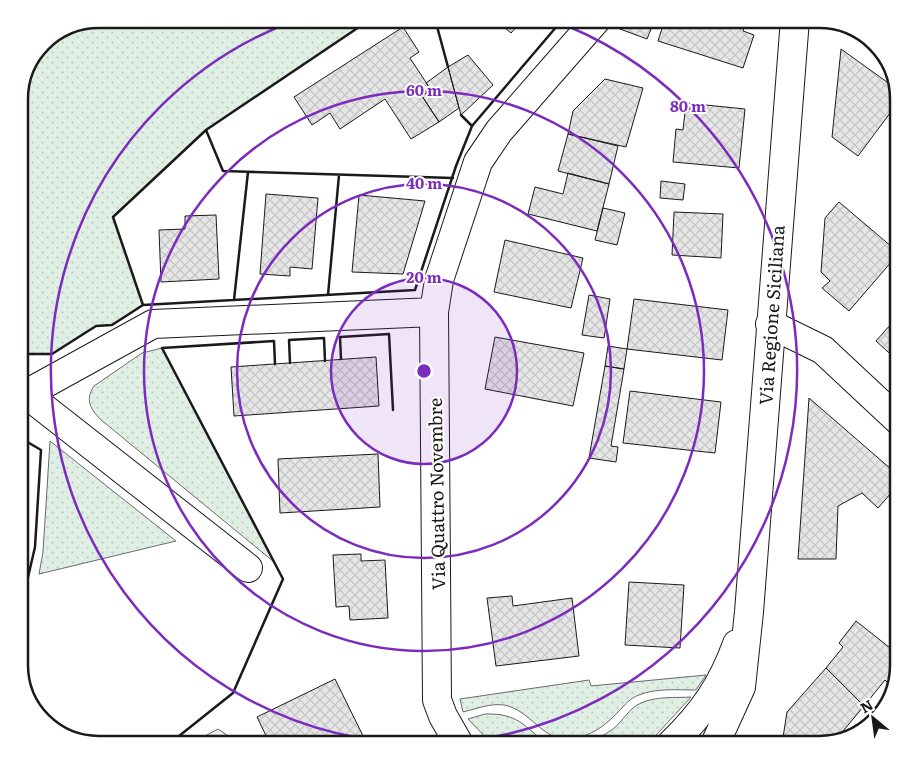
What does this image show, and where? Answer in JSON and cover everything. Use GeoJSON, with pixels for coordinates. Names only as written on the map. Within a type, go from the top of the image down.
{"type":"FeatureCollection","features":[{"type":"Feature","properties":{"kind":"street","name":"Via Quattro Novembre"},"geometry":{"type":"LineString","coordinates":[[454,736],[443,716],[438,700],[434,312],[438,280],[478,162],[499,132],[589,28]]}},
{"type":"Feature","properties":{"kind":"street","name":"Via Regione Siciliana"},"geometry":{"type":"LineString","coordinates":[[749,612],[793,28]]}},
{"type":"Feature","properties":{"kind":"street"},"geometry":{"type":"LineString","coordinates":[[28,391],[153,324],[434,312]]}},
{"type":"Feature","properties":{"kind":"street"},"geometry":{"type":"LineString","coordinates":[[770,324],[823,350],[890,413]]}},
{"type":"Feature","properties":{"kind":"street"},"geometry":{"type":"LineString","coordinates":[[28,398],[248,568]]}},
{"type":"Feature","properties":{"kind":"street"},"geometry":{"type":"LineString","coordinates":[[679,736],[710,701],[730,664],[749,612]]}},
{"type":"Feature","properties":{"kind":"street"},"geometry":{"type":"LineString","coordinates":[[719,736],[741,687],[749,612]]}},
{"type":"Feature","properties":{"kind":"green space"},"geometry":{"type":"Polygon","coordinates":[[[358,28],[206,130],[113,217],[143,305],[112,325],[96,326],[52,354],[28,354],[28,94],[30,80],[42,55],[63,37],[84,29],[358,28]]]}},
{"type":"Feature","properties":{"kind":"green space"},"geometry":{"type":"Polygon","coordinates":[[[162,348],[274,562],[100,419],[91,407],[89,400],[94,386],[142,353],[162,348]]]}},
{"type":"Feature","properties":{"kind":"green space"},"geometry":{"type":"Polygon","coordinates":[[[50,441],[176,541],[39,574],[43,552],[50,441]]]}},
{"type":"Feature","properties":{"kind":"green space"},"geometry":{"type":"Polygon","coordinates":[[[706,675],[696,690],[659,690],[636,696],[608,722],[584,736],[552,736],[522,713],[504,705],[488,706],[463,712],[460,699],[589,680],[591,686],[706,675]]]}},
{"type":"Feature","properties":{"kind":"green space"},"geometry":{"type":"Polygon","coordinates":[[[691,697],[655,736],[601,736],[617,726],[633,708],[641,703],[659,698],[691,697]]]}},
{"type":"Feature","properties":{"kind":"green space"},"geometry":{"type":"Polygon","coordinates":[[[485,714],[505,716],[520,722],[538,736],[484,736],[468,719],[485,714]]]}},
{"type":"Feature","properties":{"kind":"shaded area"},"geometry":{"type":"Polygon","coordinates":[[[218,729],[228,736],[205,736],[218,729]]]}},
{"type":"Feature","properties":{"kind":"building"},"geometry":{"type":"Polygon","coordinates":[[[404,28],[419,52],[410,58],[431,90],[422,96],[439,122],[411,139],[385,99],[340,129],[330,113],[312,125],[294,97],[404,28]]]}},
{"type":"Feature","properties":{"kind":"building"},"geometry":{"type":"Polygon","coordinates":[[[505,28],[516,28],[511,33],[505,28]]]}},
{"type":"Feature","properties":{"kind":"building"},"geometry":{"type":"Polygon","coordinates":[[[621,28],[651,28],[647,39],[621,28]]]}},
{"type":"Feature","properties":{"kind":"building"},"geometry":{"type":"Polygon","coordinates":[[[662,28],[744,28],[743,31],[754,35],[743,68],[658,41],[662,28]]]}},
{"type":"Feature","properties":{"kind":"building"},"geometry":{"type":"Polygon","coordinates":[[[841,49],[889,83],[890,113],[858,156],[832,137],[841,49]]]}},
{"type":"Feature","properties":{"kind":"building"},"geometry":{"type":"Polygon","coordinates":[[[468,55],[493,85],[461,115],[448,67],[468,55]]]}},
{"type":"Feature","properties":{"kind":"building"},"geometry":{"type":"Polygon","coordinates":[[[448,67],[459,108],[439,122],[422,96],[431,90],[426,83],[448,67]]]}},
{"type":"Feature","properties":{"kind":"building"},"geometry":{"type":"Polygon","coordinates":[[[605,79],[643,88],[626,147],[568,134],[573,111],[605,79]]]}},
{"type":"Feature","properties":{"kind":"building"},"geometry":{"type":"Polygon","coordinates":[[[686,103],[745,109],[739,168],[673,162],[676,129],[683,130],[686,103]]]}},
{"type":"Feature","properties":{"kind":"building"},"geometry":{"type":"Polygon","coordinates":[[[568,134],[618,146],[609,184],[558,171],[568,134]]]}},
{"type":"Feature","properties":{"kind":"building"},"geometry":{"type":"Polygon","coordinates":[[[568,173],[609,184],[597,231],[528,214],[535,187],[563,194],[568,173]]]}},
{"type":"Feature","properties":{"kind":"building"},"geometry":{"type":"Polygon","coordinates":[[[661,181],[685,184],[683,200],[660,198],[661,181]]]}},
{"type":"Feature","properties":{"kind":"building"},"geometry":{"type":"Polygon","coordinates":[[[266,194],[318,198],[312,269],[290,267],[290,276],[260,274],[266,194]]]}},
{"type":"Feature","properties":{"kind":"building"},"geometry":{"type":"Polygon","coordinates":[[[359,195],[425,201],[403,274],[352,272],[359,195]]]}},
{"type":"Feature","properties":{"kind":"building"},"geometry":{"type":"Polygon","coordinates":[[[839,202],[890,245],[890,263],[849,311],[822,288],[830,281],[821,272],[825,218],[839,202]]]}},
{"type":"Feature","properties":{"kind":"building"},"geometry":{"type":"Polygon","coordinates":[[[603,208],[625,213],[617,245],[595,240],[603,208]]]}},
{"type":"Feature","properties":{"kind":"building"},"geometry":{"type":"Polygon","coordinates":[[[674,212],[723,214],[721,258],[672,255],[674,212]]]}},
{"type":"Feature","properties":{"kind":"building"},"geometry":{"type":"Polygon","coordinates":[[[216,215],[219,279],[161,282],[159,230],[185,229],[185,216],[216,215]]]}},
{"type":"Feature","properties":{"kind":"building"},"geometry":{"type":"Polygon","coordinates":[[[505,240],[583,258],[571,308],[494,292],[505,240]]]}},
{"type":"Feature","properties":{"kind":"building"},"geometry":{"type":"Polygon","coordinates":[[[589,295],[610,299],[604,338],[582,335],[589,295]]]}},
{"type":"Feature","properties":{"kind":"building"},"geometry":{"type":"Polygon","coordinates":[[[634,299],[728,310],[722,360],[627,349],[634,299]]]}},
{"type":"Feature","properties":{"kind":"building"},"geometry":{"type":"Polygon","coordinates":[[[890,325],[890,354],[876,341],[890,325]]]}},
{"type":"Feature","properties":{"kind":"building"},"geometry":{"type":"Polygon","coordinates":[[[495,337],[584,353],[573,406],[485,389],[495,337]]]}},
{"type":"Feature","properties":{"kind":"building"},"geometry":{"type":"Polygon","coordinates":[[[608,346],[627,349],[624,369],[605,366],[608,346]]]}},
{"type":"Feature","properties":{"kind":"building"},"geometry":{"type":"Polygon","coordinates":[[[376,357],[379,406],[234,416],[231,367],[376,357]]]}},
{"type":"Feature","properties":{"kind":"building"},"geometry":{"type":"Polygon","coordinates":[[[605,366],[624,369],[611,446],[618,447],[616,462],[589,458],[605,366]]]}},
{"type":"Feature","properties":{"kind":"building"},"geometry":{"type":"Polygon","coordinates":[[[630,391],[721,402],[715,453],[623,443],[630,391]]]}},
{"type":"Feature","properties":{"kind":"building"},"geometry":{"type":"Polygon","coordinates":[[[809,398],[890,468],[890,494],[878,508],[862,493],[838,506],[836,559],[798,559],[809,398]]]}},
{"type":"Feature","properties":{"kind":"building"},"geometry":{"type":"Polygon","coordinates":[[[378,454],[380,507],[280,513],[278,459],[378,454]]]}},
{"type":"Feature","properties":{"kind":"building"},"geometry":{"type":"Polygon","coordinates":[[[361,554],[361,561],[385,560],[388,618],[350,620],[349,606],[336,607],[333,555],[361,554]]]}},
{"type":"Feature","properties":{"kind":"building"},"geometry":{"type":"Polygon","coordinates":[[[629,582],[684,585],[680,648],[625,645],[629,582]]]}},
{"type":"Feature","properties":{"kind":"building"},"geometry":{"type":"Polygon","coordinates":[[[512,596],[513,606],[572,598],[579,656],[496,666],[487,598],[512,596]]]}},
{"type":"Feature","properties":{"kind":"building"},"geometry":{"type":"Polygon","coordinates":[[[856,621],[890,648],[888,683],[885,680],[864,706],[826,668],[843,647],[839,643],[856,621]]]}},
{"type":"Feature","properties":{"kind":"building"},"geometry":{"type":"Polygon","coordinates":[[[826,668],[864,706],[843,731],[820,736],[783,736],[787,712],[826,668]]]}},
{"type":"Feature","properties":{"kind":"building"},"geometry":{"type":"Polygon","coordinates":[[[335,679],[363,736],[266,736],[257,717],[335,679]]]}},
{"type":"Feature","properties":{"kind":"wall"},"geometry":{"type":"LineString","coordinates":[[143,305],[113,217],[206,130],[358,28]]}},
{"type":"Feature","properties":{"kind":"wall"},"geometry":{"type":"LineString","coordinates":[[437,28],[448,67]]}},
{"type":"Feature","properties":{"kind":"wall"},"geometry":{"type":"LineString","coordinates":[[28,354],[52,354],[96,326],[112,325],[143,305],[415,290],[456,166],[472,126],[555,28]]}},
{"type":"Feature","properties":{"kind":"wall"},"geometry":{"type":"LineString","coordinates":[[461,115],[472,126]]}},
{"type":"Feature","properties":{"kind":"wall"},"geometry":{"type":"LineString","coordinates":[[206,130],[223,171],[453,178]]}},
{"type":"Feature","properties":{"kind":"wall"},"geometry":{"type":"LineString","coordinates":[[234,300],[248,172]]}},
{"type":"Feature","properties":{"kind":"wall"},"geometry":{"type":"LineString","coordinates":[[328,295],[339,175]]}},
{"type":"Feature","properties":{"kind":"wall"},"geometry":{"type":"LineString","coordinates":[[341,359],[340,337],[389,334],[393,410]]}},
{"type":"Feature","properties":{"kind":"wall"},"geometry":{"type":"LineString","coordinates":[[290,363],[289,340],[324,338],[325,361]]}},
{"type":"Feature","properties":{"kind":"wall"},"geometry":{"type":"LineString","coordinates":[[179,736],[233,693],[283,579],[162,348],[274,341],[275,364]]}},
{"type":"Feature","properties":{"kind":"wall"},"geometry":{"type":"LineString","coordinates":[[28,442],[41,450],[35,547],[28,577]]}}]}
